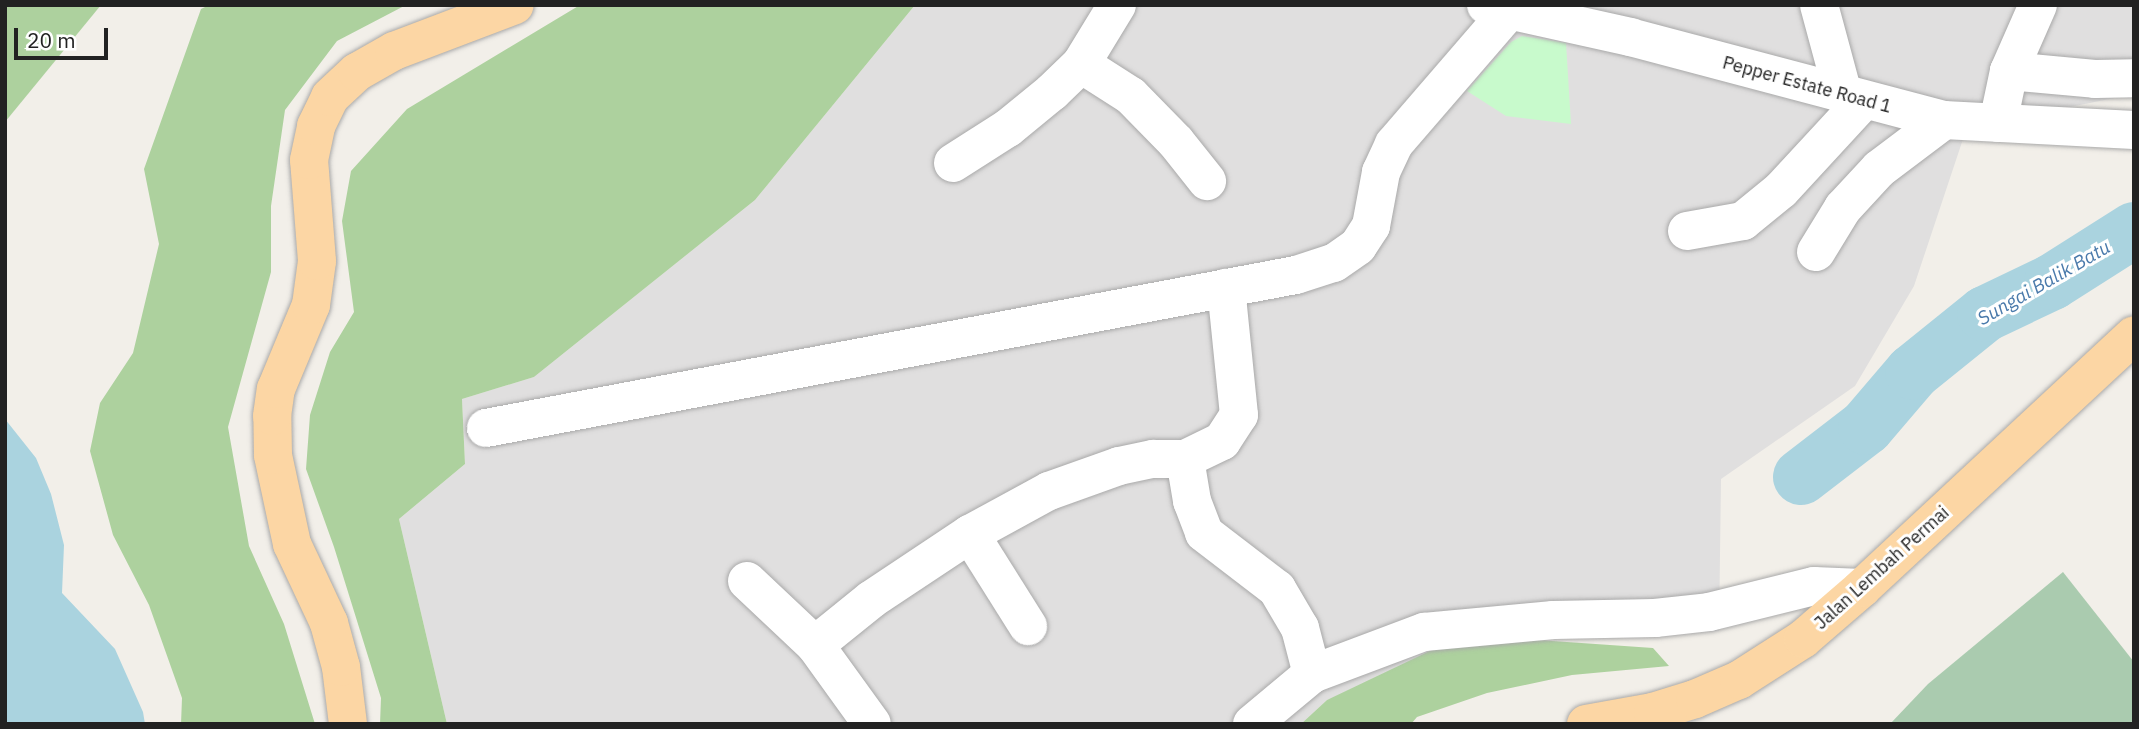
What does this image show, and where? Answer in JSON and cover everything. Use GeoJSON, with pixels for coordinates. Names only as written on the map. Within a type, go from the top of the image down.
{"type":"FeatureCollection","features":[{"type":"Feature","properties":{"kind":"main road"},"geometry":{"type":"LineString","coordinates":[[348,724],[341,667],[329,623],[292,544],[272,455],[272,416],[276,389],[311,305],[317,261],[309,160],[316,126],[330,97],[357,72],[394,51],[481,21],[515,5]]}},
{"type":"Feature","properties":{"kind":"main road","name":"Jalan Lembah Permai"},"geometry":{"type":"LineString","coordinates":[[1594,723],[1664,709],[1739,680],[1803,639],[1862,588],[2134,335]]}},
{"type":"Feature","properties":{"kind":"main road"},"geometry":{"type":"LineString","coordinates":[[1689,724],[1739,680]]}},
{"type":"Feature","properties":{"kind":"street"},"geometry":{"type":"LineString","coordinates":[[953,163],[1007,128],[1081,64],[1117,5]]}},
{"type":"Feature","properties":{"kind":"street"},"geometry":{"type":"LineString","coordinates":[[1687,231],[1743,220],[1781,190],[1853,97],[1819,5]]}},
{"type":"Feature","properties":{"kind":"street"},"geometry":{"type":"LineString","coordinates":[[1998,124],[2009,71],[2038,5]]}},
{"type":"Feature","properties":{"kind":"street"},"geometry":{"type":"LineString","coordinates":[[486,428],[1296,275],[1334,263],[1358,246],[1371,226],[1381,172],[1394,144],[1497,8]]}},
{"type":"Feature","properties":{"kind":"street","name":"Pepper Estate Road 1"},"geometry":{"type":"LineString","coordinates":[[1497,8],[1628,21],[1853,97],[1944,120],[2134,130]]}},
{"type":"Feature","properties":{"kind":"street"},"geometry":{"type":"LineString","coordinates":[[1081,64],[1131,96],[1176,142],[1207,181]]}},
{"type":"Feature","properties":{"kind":"street"},"geometry":{"type":"LineString","coordinates":[[2009,71],[2095,79],[2134,78]]}},
{"type":"Feature","properties":{"kind":"street"},"geometry":{"type":"LineString","coordinates":[[1816,252],[1843,208],[1879,169],[1944,120]]}},
{"type":"Feature","properties":{"kind":"street"},"geometry":{"type":"LineString","coordinates":[[815,645],[872,599],[970,534],[1049,491],[1119,466],[1153,459],[1185,459],[1222,441],[1239,415],[1226,288]]}},
{"type":"Feature","properties":{"kind":"street"},"geometry":{"type":"LineString","coordinates":[[1185,459],[1192,501],[1204,533],[1276,589],[1300,628],[1312,674]]}},
{"type":"Feature","properties":{"kind":"street"},"geometry":{"type":"LineString","coordinates":[[970,534],[1028,626]]}},
{"type":"Feature","properties":{"kind":"street"},"geometry":{"type":"LineString","coordinates":[[747,580],[815,645],[872,724]]}},
{"type":"Feature","properties":{"kind":"street"},"geometry":{"type":"LineString","coordinates":[[1252,724],[1312,674],[1424,632],[1553,620],[1655,618],[1709,612],[1814,586],[1862,588]]}},
{"type":"Feature","properties":{"kind":"shaded area"},"geometry":{"type":"Polygon","coordinates":[[[915,5],[2134,5],[2134,94],[2060,109],[1975,103],[1914,286],[1855,386],[1721,479],[1719,631],[1524,639],[1327,700],[1301,724],[447,724],[399,519],[465,464],[462,399],[534,377],[755,200],[915,5]]]}},
{"type":"Feature","properties":{"kind":"green space"},"geometry":{"type":"Polygon","coordinates":[[[5,5],[101,5],[5,122],[5,5]]]}},
{"type":"Feature","properties":{"kind":"green space"},"geometry":{"type":"Polygon","coordinates":[[[209,5],[406,5],[337,41],[285,110],[271,206],[271,272],[228,427],[249,546],[284,624],[315,724],[181,724],[182,698],[149,605],[113,535],[90,451],[100,403],[133,353],[159,244],[144,169],[201,9],[209,5]]]}},
{"type":"Feature","properties":{"kind":"green space"},"geometry":{"type":"Polygon","coordinates":[[[580,5],[915,5],[755,200],[534,377],[462,399],[465,464],[399,519],[447,724],[380,724],[381,698],[334,547],[306,469],[310,415],[330,352],[354,312],[342,221],[351,171],[407,109],[580,5]]]}},
{"type":"Feature","properties":{"kind":"green space"},"geometry":{"type":"Polygon","coordinates":[[[1522,36],[1566,43],[1571,124],[1506,116],[1467,91],[1511,42],[1522,36]]]}},
{"type":"Feature","properties":{"kind":"green space"},"geometry":{"type":"Polygon","coordinates":[[[2063,572],[2134,662],[2134,724],[1890,724],[1928,684],[2063,572]]]}},
{"type":"Feature","properties":{"kind":"green space"},"geometry":{"type":"Polygon","coordinates":[[[1524,639],[1653,648],[1669,666],[1572,675],[1487,693],[1417,717],[1411,724],[1301,724],[1327,700],[1436,648],[1524,639]]]}},
{"type":"Feature","properties":{"kind":"water"},"geometry":{"type":"Polygon","coordinates":[[[5,419],[36,458],[51,494],[64,545],[62,593],[115,649],[143,712],[145,724],[5,724],[5,419]]]}},
{"type":"Feature","properties":{"kind":"waterway","name":"Sungai Balik Batu"},"geometry":{"type":"LineString","coordinates":[[1801,477],[1866,427],[1913,372],[1985,314],[2052,282],[2134,230]]}}]}
